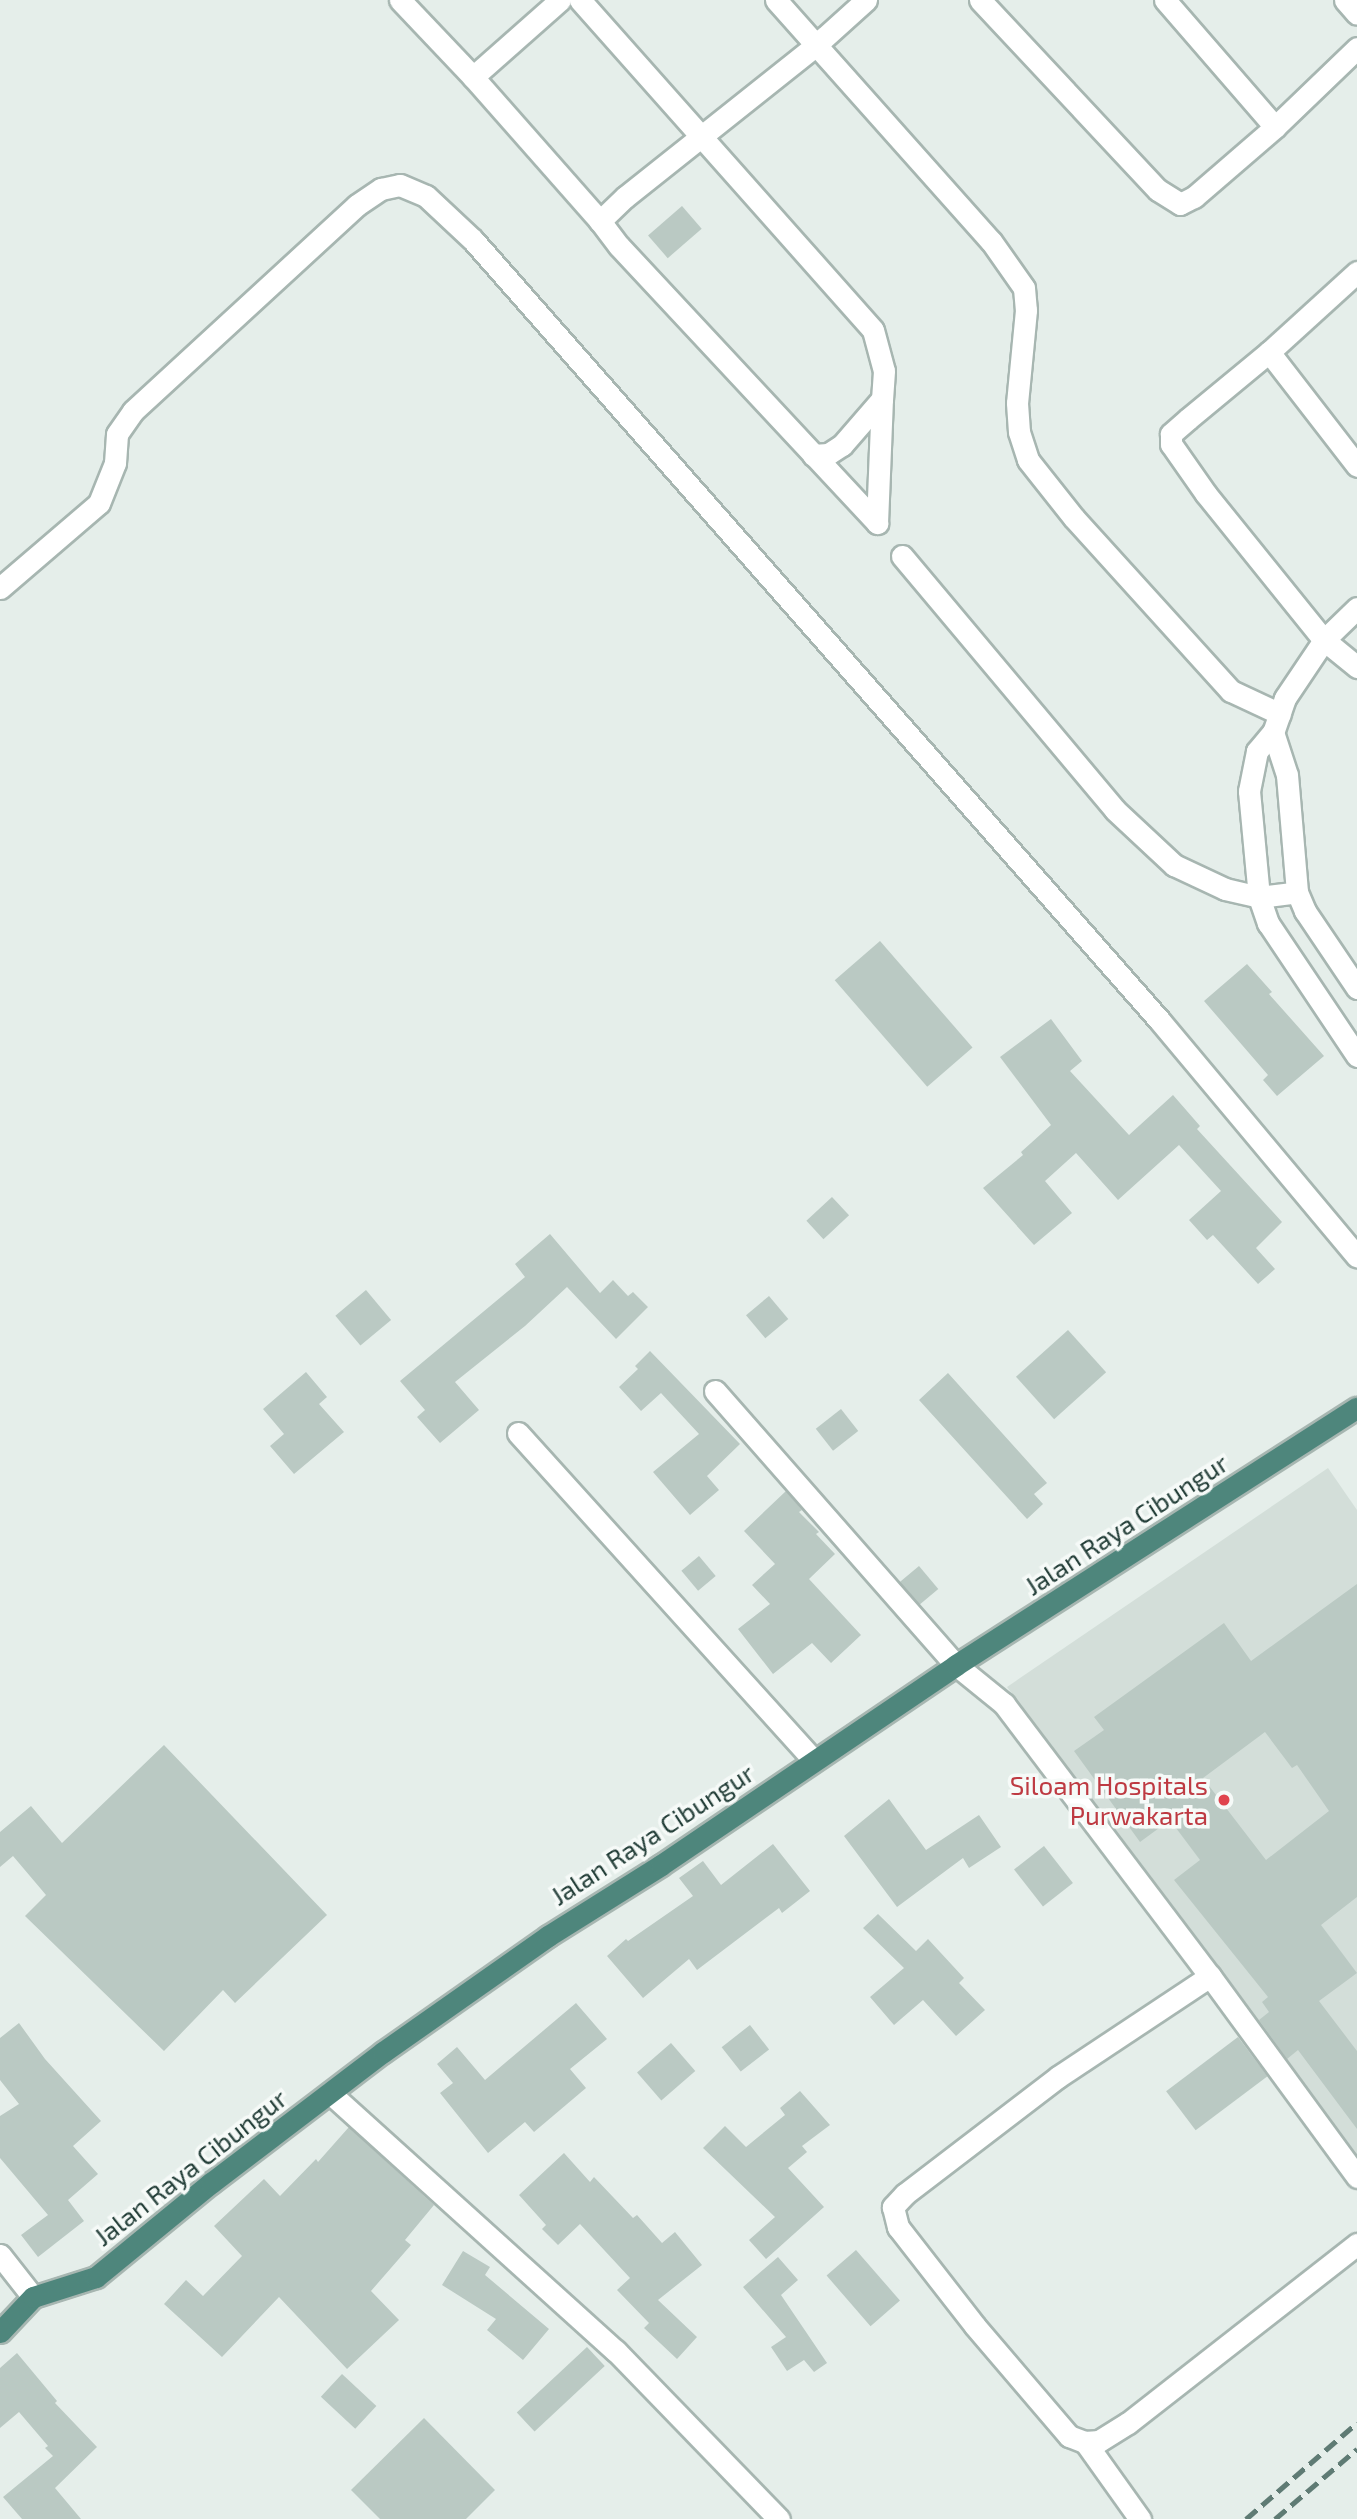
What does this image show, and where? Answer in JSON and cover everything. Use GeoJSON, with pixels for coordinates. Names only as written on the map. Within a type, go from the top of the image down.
{"type":"FeatureCollection","features":[{"type":"Feature","properties":{"kind":"highway","name":"Jalan Raya Cibungur"},"geometry":{"type":"LineString","coordinates":[[0,2332],[33,2297],[96,2277],[211,2183],[330,2093],[548,1936],[661,1865],[956,1665],[1357,1408]]}},
{"type":"Feature","properties":{"kind":"street"},"geometry":{"type":"LineString","coordinates":[[400,0],[877,523],[884,371],[873,330],[580,0]]}},
{"type":"Feature","properties":{"kind":"street"},"geometry":{"type":"LineString","coordinates":[[473,77],[560,0]]}},
{"type":"Feature","properties":{"kind":"street"},"geometry":{"type":"LineString","coordinates":[[776,0],[991,242],[1024,288],[1026,310],[1017,403],[1019,432],[1028,460],[1074,518],[1231,691],[1277,723],[1287,775],[1297,892],[1305,911],[1357,988]]}},
{"type":"Feature","properties":{"kind":"street"},"geometry":{"type":"LineString","coordinates":[[600,221],[633,190],[701,139],[815,46],[866,0]]}},
{"type":"Feature","properties":{"kind":"street"},"geometry":{"type":"LineString","coordinates":[[980,0],[1172,201],[1180,204],[1194,197],[1275,127],[1357,48]]}},
{"type":"Feature","properties":{"kind":"street"},"geometry":{"type":"LineString","coordinates":[[1165,0],[1275,127]]}},
{"type":"Feature","properties":{"kind":"street"},"geometry":{"type":"LineString","coordinates":[[1345,0],[1357,14]]}},
{"type":"Feature","properties":{"kind":"street"},"geometry":{"type":"LineString","coordinates":[[0,588],[99,503],[115,463],[117,434],[133,411],[357,205],[381,189],[400,186],[426,196],[473,240],[1142,1001],[1357,1257]]}},
{"type":"Feature","properties":{"kind":"street"},"geometry":{"type":"LineString","coordinates":[[1357,272],[1269,352],[1171,434],[1171,444],[1206,495],[1324,639],[1357,667]]}},
{"type":"Feature","properties":{"kind":"street"},"geometry":{"type":"LineString","coordinates":[[1269,352],[1357,466]]}},
{"type":"Feature","properties":{"kind":"street"},"geometry":{"type":"LineString","coordinates":[[813,455],[828,454],[842,445],[882,399]]}},
{"type":"Feature","properties":{"kind":"street"},"geometry":{"type":"LineString","coordinates":[[902,556],[1063,750],[1125,819],[1182,870],[1225,889],[1259,897],[1297,892]]}},
{"type":"Feature","properties":{"kind":"street"},"geometry":{"type":"LineString","coordinates":[[1357,608],[1324,639],[1285,698],[1277,723],[1257,751],[1249,791],[1259,897],[1268,923],[1357,1056]]}},
{"type":"Feature","properties":{"kind":"street"},"geometry":{"type":"LineString","coordinates":[[715,1391],[956,1665],[1004,1704],[1210,1976],[1357,2177]]}},
{"type":"Feature","properties":{"kind":"street"},"geometry":{"type":"LineString","coordinates":[[518,1433],[813,1760]]}},
{"type":"Feature","properties":{"kind":"street"},"geometry":{"type":"LineString","coordinates":[[1210,1976],[1058,2077],[905,2194],[893,2207],[898,2227],[975,2326],[1069,2436],[1085,2442],[1099,2441],[1128,2423],[1357,2244]]}},
{"type":"Feature","properties":{"kind":"street"},"geometry":{"type":"LineString","coordinates":[[330,2093],[463,2210],[615,2351],[779,2519]]}},
{"type":"Feature","properties":{"kind":"street"},"geometry":{"type":"LineString","coordinates":[[0,2255],[33,2297]]}},
{"type":"Feature","properties":{"kind":"street"},"geometry":{"type":"LineString","coordinates":[[1085,2442],[1140,2519]]}},
{"type":"Feature","properties":{"kind":"shaded area","name":"Siloam Hospitals Purwakarta"},"geometry":{"type":"Polygon","coordinates":[[[1328,1468],[1357,1510],[1357,2159],[1007,1687],[1328,1468]]]}},
{"type":"Feature","properties":{"kind":"building"},"geometry":{"type":"Polygon","coordinates":[[[682,206],[702,229],[668,258],[648,236],[682,206]]]}},
{"type":"Feature","properties":{"kind":"building"},"geometry":{"type":"Polygon","coordinates":[[[880,941],[973,1047],[927,1087],[835,980],[880,941]]]}},
{"type":"Feature","properties":{"kind":"building"},"geometry":{"type":"Polygon","coordinates":[[[1247,964],[1272,992],[1269,994],[1324,1056],[1277,1096],[1263,1080],[1268,1075],[1204,1001],[1247,964]]]}},
{"type":"Feature","properties":{"kind":"building"},"geometry":{"type":"Polygon","coordinates":[[[1051,1019],[1082,1061],[1070,1071],[1129,1135],[1173,1095],[1200,1126],[1197,1129],[1282,1222],[1256,1248],[1275,1269],[1258,1284],[1213,1235],[1207,1240],[1189,1220],[1221,1191],[1179,1145],[1118,1200],[1076,1153],[1045,1181],[1072,1213],[1034,1245],[983,1188],[1023,1155],[1021,1152],[1051,1125],[1000,1057],[1051,1019]]]}},
{"type":"Feature","properties":{"kind":"building"},"geometry":{"type":"Polygon","coordinates":[[[832,1197],[849,1215],[823,1239],[806,1221],[832,1197]]]}},
{"type":"Feature","properties":{"kind":"building"},"geometry":{"type":"Polygon","coordinates":[[[550,1234],[600,1293],[613,1280],[628,1296],[633,1292],[648,1307],[616,1339],[567,1287],[525,1326],[455,1382],[479,1410],[440,1443],[417,1417],[425,1410],[400,1381],[525,1277],[515,1264],[550,1234]]]}},
{"type":"Feature","properties":{"kind":"building"},"geometry":{"type":"Polygon","coordinates":[[[366,1290],[391,1320],[360,1346],[335,1316],[366,1290]]]}},
{"type":"Feature","properties":{"kind":"building"},"geometry":{"type":"Polygon","coordinates":[[[769,1296],[788,1319],[765,1338],[746,1315],[769,1296]]]}},
{"type":"Feature","properties":{"kind":"building"},"geometry":{"type":"Polygon","coordinates":[[[1068,1330],[1106,1372],[1054,1419],[1016,1377],[1068,1330]]]}},
{"type":"Feature","properties":{"kind":"building"},"geometry":{"type":"Polygon","coordinates":[[[650,1351],[740,1444],[707,1476],[719,1490],[690,1515],[653,1472],[699,1434],[661,1393],[641,1411],[619,1387],[638,1369],[635,1366],[650,1351]]]}},
{"type":"Feature","properties":{"kind":"building"},"geometry":{"type":"Polygon","coordinates":[[[306,1372],[327,1397],[319,1404],[344,1432],[294,1474],[270,1446],[284,1434],[263,1409],[306,1372]]]}},
{"type":"Feature","properties":{"kind":"building"},"geometry":{"type":"Polygon","coordinates":[[[948,1373],[1047,1483],[1034,1494],[1043,1504],[1027,1519],[919,1400],[948,1373]]]}},
{"type":"Feature","properties":{"kind":"building"},"geometry":{"type":"Polygon","coordinates":[[[841,1409],[858,1431],[833,1451],[816,1429],[841,1409]]]}},
{"type":"Feature","properties":{"kind":"building"},"geometry":{"type":"Polygon","coordinates":[[[786,1491],[802,1510],[799,1512],[819,1532],[816,1534],[835,1554],[809,1579],[861,1635],[831,1663],[812,1643],[773,1674],[738,1629],[770,1604],[752,1585],[775,1564],[744,1531],[786,1491]]]}},
{"type":"Feature","properties":{"kind":"building"},"geometry":{"type":"Polygon","coordinates":[[[699,1556],[716,1576],[698,1591],[681,1571],[699,1556]]]}},
{"type":"Feature","properties":{"kind":"building"},"geometry":{"type":"Polygon","coordinates":[[[919,1566],[938,1589],[919,1605],[900,1582],[919,1566]]]}},
{"type":"Feature","properties":{"kind":"building"},"geometry":{"type":"Polygon","coordinates":[[[1357,1584],[1357,1897],[1321,1925],[1357,1973],[1319,2001],[1357,2051],[1357,2129],[1298,2050],[1287,2059],[1259,2020],[1269,2012],[1262,2002],[1268,1997],[1174,1880],[1200,1860],[1170,1820],[1140,1842],[1074,1751],[1104,1730],[1094,1717],[1224,1623],[1251,1661],[1357,1584]],[[1265,1732],[1203,1778],[1266,1860],[1329,1811],[1297,1765],[1292,1768],[1265,1732]]]}},
{"type":"Feature","properties":{"kind":"building"},"geometry":{"type":"Polygon","coordinates":[[[164,1745],[327,1915],[235,2003],[223,1990],[164,2051],[25,1916],[46,1895],[13,1856],[0,1867],[0,1832],[31,1806],[62,1843],[164,1745]]]}},
{"type":"Feature","properties":{"kind":"building"},"geometry":{"type":"Polygon","coordinates":[[[889,1799],[926,1850],[979,1815],[1001,1847],[969,1868],[963,1858],[897,1907],[844,1836],[889,1799]]]}},
{"type":"Feature","properties":{"kind":"building"},"geometry":{"type":"Polygon","coordinates":[[[773,1844],[810,1891],[782,1913],[779,1908],[697,1970],[689,1959],[643,1998],[607,1956],[626,1939],[628,1941],[693,1896],[679,1878],[703,1861],[721,1885],[773,1844]]]}},
{"type":"Feature","properties":{"kind":"building"},"geometry":{"type":"Polygon","coordinates":[[[1044,1846],[1073,1883],[1043,1906],[1014,1869],[1044,1846]]]}},
{"type":"Feature","properties":{"kind":"building"},"geometry":{"type":"Polygon","coordinates":[[[878,1914],[916,1951],[928,1939],[964,1978],[959,1983],[985,2010],[956,2036],[923,2000],[894,2025],[870,1997],[904,1968],[863,1928],[878,1914]]]}},
{"type":"Feature","properties":{"kind":"building"},"geometry":{"type":"Polygon","coordinates":[[[576,2003],[607,2039],[570,2069],[586,2088],[534,2132],[525,2122],[488,2153],[440,2093],[453,2083],[437,2064],[457,2047],[485,2080],[576,2003]]]}},
{"type":"Feature","properties":{"kind":"building"},"geometry":{"type":"Polygon","coordinates":[[[19,2023],[45,2059],[101,2121],[73,2146],[98,2174],[68,2200],[84,2221],[38,2257],[21,2235],[48,2215],[0,2158],[0,2116],[19,2104],[0,2080],[0,2038],[19,2023]]]}},
{"type":"Feature","properties":{"kind":"building"},"geometry":{"type":"Polygon","coordinates":[[[750,2025],[769,2049],[741,2072],[722,2047],[750,2025]]]}},
{"type":"Feature","properties":{"kind":"building"},"geometry":{"type":"Polygon","coordinates":[[[1238,2037],[1267,2076],[1196,2130],[1166,2091],[1238,2037]]]}},
{"type":"Feature","properties":{"kind":"building"},"geometry":{"type":"Polygon","coordinates":[[[671,2043],[695,2071],[661,2100],[637,2073],[671,2043]]]}},
{"type":"Feature","properties":{"kind":"building"},"geometry":{"type":"Polygon","coordinates":[[[800,2091],[830,2125],[802,2146],[807,2152],[788,2168],[824,2207],[766,2259],[749,2240],[775,2217],[703,2148],[725,2126],[746,2147],[785,2115],[780,2108],[800,2091]]]}},
{"type":"Feature","properties":{"kind":"building"},"geometry":{"type":"Polygon","coordinates":[[[349,2127],[434,2205],[405,2240],[411,2245],[371,2291],[399,2320],[347,2369],[279,2297],[222,2357],[164,2304],[186,2280],[203,2296],[242,2256],[214,2226],[264,2179],[280,2196],[316,2159],[318,2162],[349,2127]]]}},
{"type":"Feature","properties":{"kind":"building"},"geometry":{"type":"Polygon","coordinates":[[[564,2153],[590,2182],[594,2177],[633,2218],[637,2215],[662,2243],[675,2232],[702,2265],[658,2300],[697,2337],[677,2359],[644,2328],[649,2323],[617,2290],[630,2278],[580,2224],[558,2245],[542,2229],[546,2225],[519,2195],[564,2153]]]}},
{"type":"Feature","properties":{"kind":"building"},"geometry":{"type":"Polygon","coordinates":[[[856,2250],[900,2301],[871,2326],[827,2276],[856,2250]]]}},
{"type":"Feature","properties":{"kind":"building"},"geometry":{"type":"Polygon","coordinates":[[[463,2251],[490,2267],[485,2275],[549,2329],[523,2360],[487,2330],[496,2319],[442,2285],[463,2251]]]}},
{"type":"Feature","properties":{"kind":"building"},"geometry":{"type":"Polygon","coordinates":[[[778,2257],[798,2280],[781,2295],[827,2363],[814,2372],[804,2360],[787,2371],[771,2347],[786,2337],[743,2287],[778,2257]]]}},
{"type":"Feature","properties":{"kind":"building"},"geometry":{"type":"Polygon","coordinates":[[[587,2347],[605,2366],[535,2431],[517,2412],[587,2347]]]}},
{"type":"Feature","properties":{"kind":"building"},"geometry":{"type":"Polygon","coordinates":[[[17,2353],[57,2401],[55,2403],[97,2447],[55,2488],[81,2519],[22,2519],[3,2497],[53,2456],[45,2448],[48,2446],[19,2412],[0,2428],[0,2368],[17,2353]]]}},
{"type":"Feature","properties":{"kind":"building"},"geometry":{"type":"Polygon","coordinates":[[[342,2374],[376,2406],[355,2429],[321,2397],[342,2374]]]}},
{"type":"Feature","properties":{"kind":"building"},"geometry":{"type":"Polygon","coordinates":[[[424,2418],[495,2490],[466,2519],[380,2519],[351,2490],[424,2418]]]}},
{"type":"Feature","properties":{"kind":"railway"},"geometry":{"type":"LineString","coordinates":[[1246,2519],[1357,2423]]}},
{"type":"Feature","properties":{"kind":"railway"},"geometry":{"type":"LineString","coordinates":[[1275,2519],[1357,2449]]}},
{"type":"Feature","properties":{"kind":"place","name":"Siloam Hospitals Purwakarta"},"geometry":{"type":"Point","coordinates":[1224,1800]}}]}
